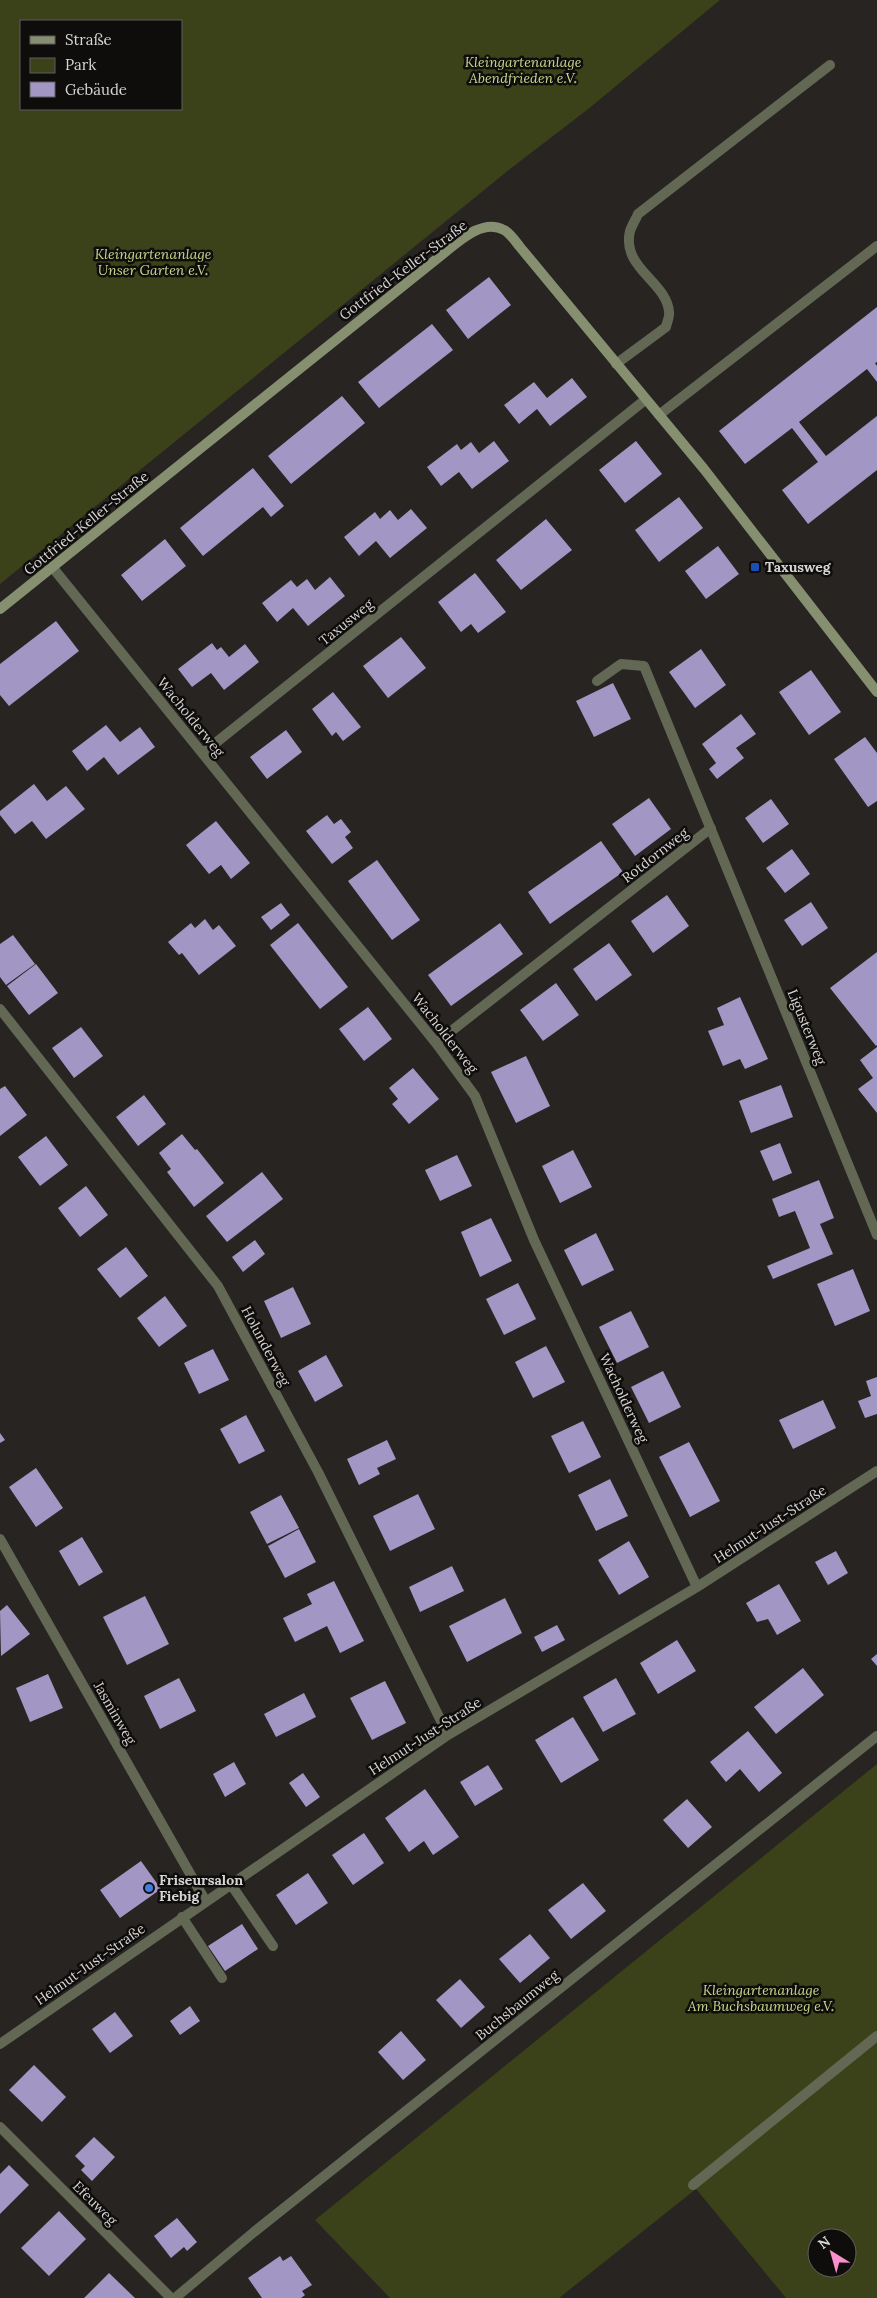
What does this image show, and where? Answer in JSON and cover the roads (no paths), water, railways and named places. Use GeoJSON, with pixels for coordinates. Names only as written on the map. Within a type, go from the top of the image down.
{"type":"FeatureCollection","features":[{"type":"Feature","properties":{"kind":"street"},"geometry":{"type":"LineString","coordinates":[[616,364],[666,327],[670,313],[666,300],[637,265],[630,249],[630,232],[638,214],[830,65]]}},
{"type":"Feature","properties":{"kind":"street","name":"Gottfried-Keller-Straße"},"geometry":{"type":"LineString","coordinates":[[0,609],[436,259],[468,234],[487,226],[504,230],[771,553],[877,692]]}},
{"type":"Feature","properties":{"kind":"street"},"geometry":{"type":"LineString","coordinates":[[658,415],[877,246]]}},
{"type":"Feature","properties":{"kind":"street","name":"Taxusweg"},"geometry":{"type":"LineString","coordinates":[[203,753],[646,400]]}},
{"type":"Feature","properties":{"kind":"street","name":"Wacholderweg"},"geometry":{"type":"LineString","coordinates":[[53,568],[436,1043],[476,1096],[534,1240],[697,1587]]}},
{"type":"Feature","properties":{"kind":"street"},"geometry":{"type":"LineString","coordinates":[[598,681],[621,664],[644,666],[711,828]]}},
{"type":"Feature","properties":{"kind":"street","name":"Rotdornweg"},"geometry":{"type":"LineString","coordinates":[[436,1043],[711,828]]}},
{"type":"Feature","properties":{"kind":"street","name":"Ligusterweg"},"geometry":{"type":"LineString","coordinates":[[711,828],[877,1235]]}},
{"type":"Feature","properties":{"kind":"street","name":"Holunderweg"},"geometry":{"type":"LineString","coordinates":[[0,1009],[218,1286],[318,1472],[448,1735]]}},
{"type":"Feature","properties":{"kind":"street","name":"Helmut-Just-Straße"},"geometry":{"type":"LineString","coordinates":[[0,2044],[205,1900],[448,1735],[697,1587],[877,1471]]}},
{"type":"Feature","properties":{"kind":"street","name":"Jasminweg"},"geometry":{"type":"LineString","coordinates":[[0,1539],[205,1900]]}},
{"type":"Feature","properties":{"kind":"street","name":"Buchsbaumweg"},"geometry":{"type":"LineString","coordinates":[[175,2298],[254,2232],[877,1736]]}},
{"type":"Feature","properties":{"kind":"street"},"geometry":{"type":"LineString","coordinates":[[230,1883],[273,1946]]}},
{"type":"Feature","properties":{"kind":"street"},"geometry":{"type":"LineString","coordinates":[[182,1917],[222,1978]]}},
{"type":"Feature","properties":{"kind":"street"},"geometry":{"type":"LineString","coordinates":[[693,2185],[877,2036]]}},
{"type":"Feature","properties":{"kind":"street","name":"Efeuweg"},"geometry":{"type":"LineString","coordinates":[[0,2127],[171,2298]]}},
{"type":"Feature","properties":{"kind":"place","name":"Taxusweg"},"geometry":{"type":"Point","coordinates":[755,567]}},
{"type":"Feature","properties":{"kind":"place","name":"Friseursalon Fiebig"},"geometry":{"type":"Point","coordinates":[149,1888]}},
{"type":"Feature","properties":{"kind":"park label","name":"Kleingartenanlage Abendfrieden e.V."},"geometry":{"type":"Point","coordinates":[523,70]}},
{"type":"Feature","properties":{"kind":"park label","name":"Kleingartenanlage Unser Garten e.V."},"geometry":{"type":"Point","coordinates":[153,262]}},
{"type":"Feature","properties":{"kind":"park label","name":"Kleingartenanlage Am Buchsbaumweg e.V."},"geometry":{"type":"Point","coordinates":[761,1998]}}]}
